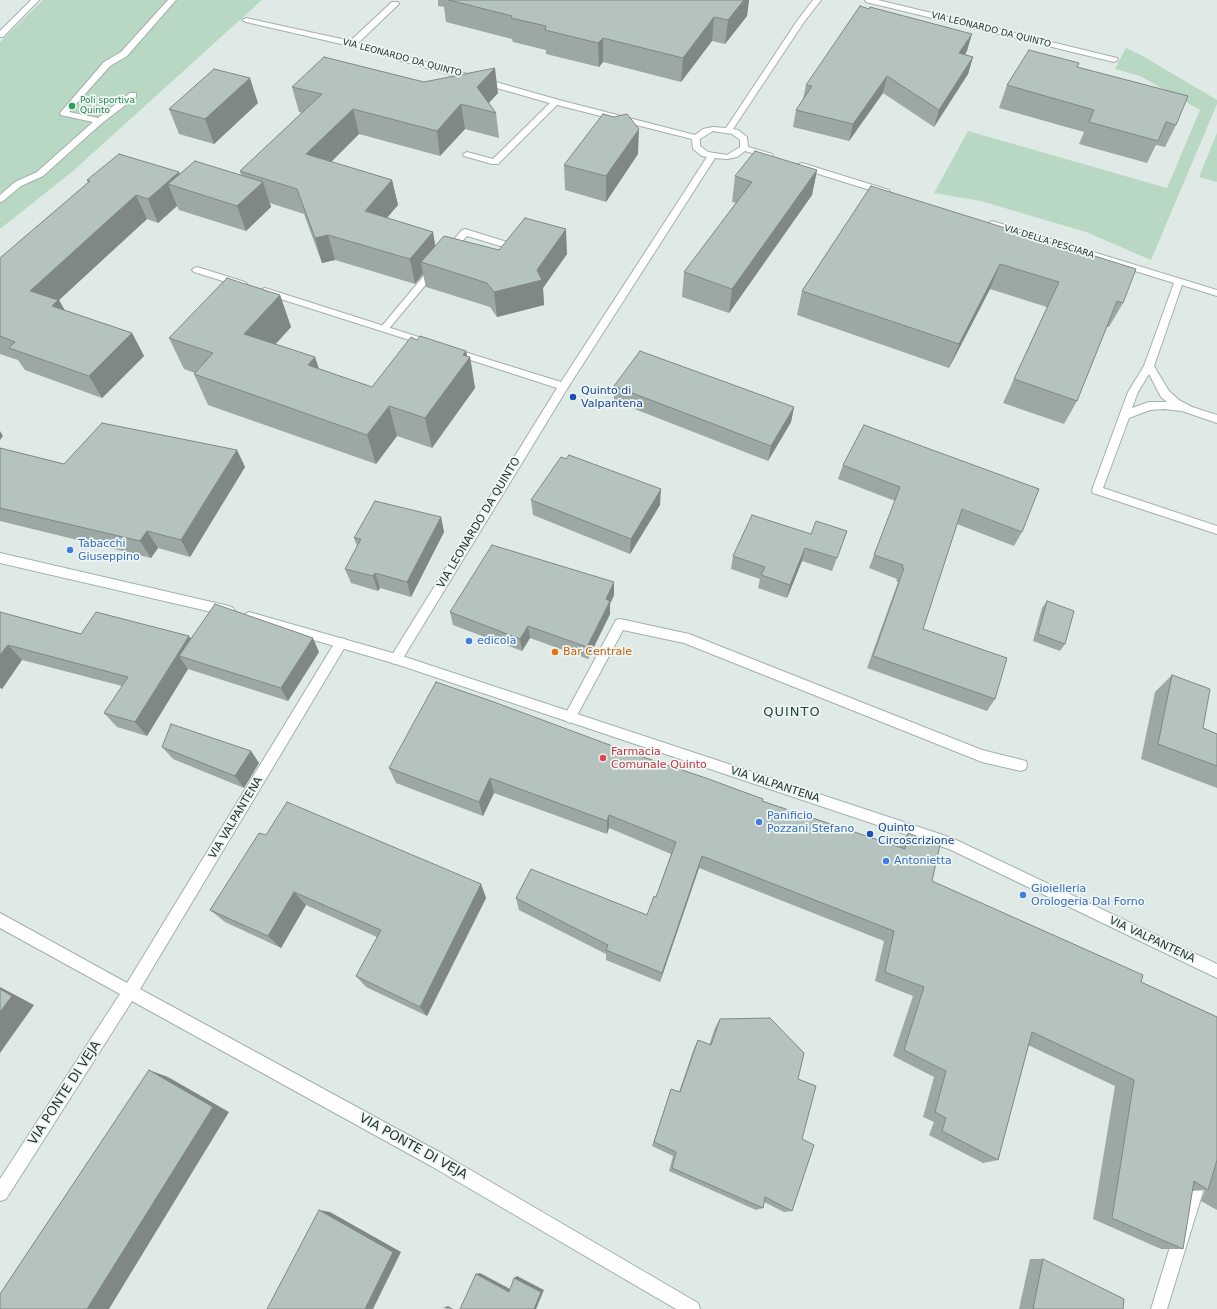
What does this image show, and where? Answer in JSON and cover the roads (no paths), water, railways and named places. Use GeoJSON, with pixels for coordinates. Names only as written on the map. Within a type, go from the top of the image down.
{"type":"FeatureCollection","features":[{"type":"Feature","properties":{"kind":"street"},"geometry":{"type":"LineString","coordinates":[[0,35],[35,0]]}},
{"type":"Feature","properties":{"kind":"street"},"geometry":{"type":"LineString","coordinates":[[99,121],[64,113],[107,64],[124,54],[172,0]]}},
{"type":"Feature","properties":{"kind":"street"},"geometry":{"type":"LineString","coordinates":[[728,130],[801,21],[817,0]]}},
{"type":"Feature","properties":{"kind":"street","name":"VIA LEONARDO DA QUINTO"},"geometry":{"type":"LineString","coordinates":[[869,0],[1114,60]]}},
{"type":"Feature","properties":{"kind":"street"},"geometry":{"type":"LineString","coordinates":[[352,44],[395,4]]}},
{"type":"Feature","properties":{"kind":"street","name":"VIA LEONARDO DA QUINTO"},"geometry":{"type":"LineString","coordinates":[[246,20],[352,44],[556,102],[696,138]]}},
{"type":"Feature","properties":{"kind":"street"},"geometry":{"type":"LineString","coordinates":[[0,199],[18,184],[40,174],[99,121],[133,95]]}},
{"type":"Feature","properties":{"kind":"street"},"geometry":{"type":"LineString","coordinates":[[467,154],[495,162],[556,102]]}},
{"type":"Feature","properties":{"kind":"street"},"geometry":{"type":"LineString","coordinates":[[720,128],[735,132],[744,139],[744,148],[734,155],[720,158],[705,154],[696,147],[696,138],[706,131],[720,128]]}},
{"type":"Feature","properties":{"kind":"street"},"geometry":{"type":"LineString","coordinates":[[744,148],[776,158]]}},
{"type":"Feature","properties":{"kind":"street","name":"VIA LEONARDO DA QUINTO"},"geometry":{"type":"LineString","coordinates":[[396,660],[563,386],[712,156]]}},
{"type":"Feature","properties":{"kind":"street"},"geometry":{"type":"LineString","coordinates":[[792,163],[898,196]]}},
{"type":"Feature","properties":{"kind":"street","name":"VIA DELLA PESCIARA"},"geometry":{"type":"LineString","coordinates":[[981,221],[1217,293]]}},
{"type":"Feature","properties":{"kind":"street"},"geometry":{"type":"LineString","coordinates":[[384,329],[465,232],[504,244]]}},
{"type":"Feature","properties":{"kind":"street"},"geometry":{"type":"LineString","coordinates":[[197,270],[563,386]]}},
{"type":"Feature","properties":{"kind":"street"},"geometry":{"type":"LineString","coordinates":[[1179,281],[1149,366],[1133,392],[1098,490],[1217,530]]}},
{"type":"Feature","properties":{"kind":"street"},"geometry":{"type":"LineString","coordinates":[[1149,366],[1165,394],[1175,403],[1188,410]]}},
{"type":"Feature","properties":{"kind":"street"},"geometry":{"type":"LineString","coordinates":[[1125,415],[1149,406],[1164,405],[1188,410],[1217,419]]}},
{"type":"Feature","properties":{"kind":"street","name":"VIA VALPANTENA"},"geometry":{"type":"LineString","coordinates":[[0,558],[225,610],[341,643],[570,717],[952,844],[1217,971]]}},
{"type":"Feature","properties":{"kind":"street"},"geometry":{"type":"LineString","coordinates":[[570,717],[620,624],[685,638],[982,756],[1021,765]]}},
{"type":"Feature","properties":{"kind":"street","name":"VIA VALPANTENA"},"geometry":{"type":"LineString","coordinates":[[130,992],[341,643]]}},
{"type":"Feature","properties":{"kind":"street","name":"VIA PONTE DI VEJA"},"geometry":{"type":"LineString","coordinates":[[0,920],[437,1160],[692,1309]]}},
{"type":"Feature","properties":{"kind":"street","name":"VIA PONTE DI VEJA"},"geometry":{"type":"LineString","coordinates":[[0,1193],[130,992]]}},
{"type":"Feature","properties":{"kind":"street"},"geometry":{"type":"LineString","coordinates":[[1159,1309],[1203,1164]]}},
{"type":"Feature","properties":{"kind":"place","name":"Poli sportiva Quinto"},"geometry":{"type":"Point","coordinates":[72,106]}},
{"type":"Feature","properties":{"kind":"place","name":"Quinto di Valpantena"},"geometry":{"type":"Point","coordinates":[573,397]}},
{"type":"Feature","properties":{"kind":"place","name":"Tabacchi Giuseppino"},"geometry":{"type":"Point","coordinates":[70,550]}},
{"type":"Feature","properties":{"kind":"place","name":"edicola"},"geometry":{"type":"Point","coordinates":[469,641]}},
{"type":"Feature","properties":{"kind":"place","name":"Bar Centrale"},"geometry":{"type":"Point","coordinates":[555,652]}},
{"type":"Feature","properties":{"kind":"place","name":"Farmacia Comunale Quinto"},"geometry":{"type":"Point","coordinates":[603,758]}},
{"type":"Feature","properties":{"kind":"place","name":"Panificio Pozzani Stefano"},"geometry":{"type":"Point","coordinates":[759,822]}},
{"type":"Feature","properties":{"kind":"place","name":"Quinto Circoscrizione"},"geometry":{"type":"Point","coordinates":[870,834]}},
{"type":"Feature","properties":{"kind":"place","name":"Antonietta"},"geometry":{"type":"Point","coordinates":[886,861]}},
{"type":"Feature","properties":{"kind":"place","name":"Gioielleria Orologeria Dal Forno"},"geometry":{"type":"Point","coordinates":[1023,895]}},
{"type":"Feature","properties":{"kind":"district","name":"QUINTO"},"geometry":{"type":"Point","coordinates":[792,713]}}]}
